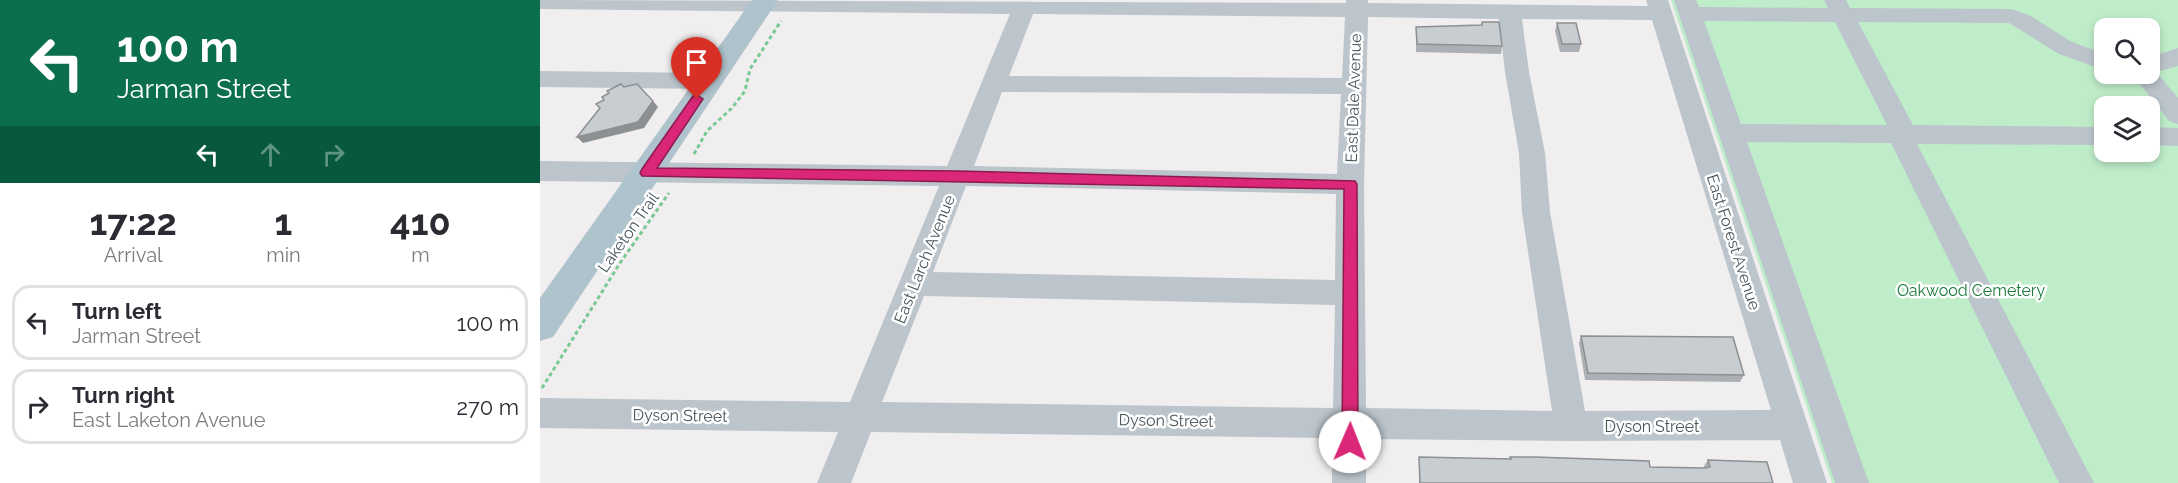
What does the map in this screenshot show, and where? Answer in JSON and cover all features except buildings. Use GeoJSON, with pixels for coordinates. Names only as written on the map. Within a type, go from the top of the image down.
{"type":"FeatureCollection","features":[{"type":"Feature","properties":{"kind":"main road"},"geometry":{"type":"LineString","coordinates":[[540,326],[709,81],[772,3]]}},
{"type":"Feature","properties":{"kind":"street"},"geometry":{"type":"LineString","coordinates":[[540,2],[1356,5],[1510,11],[1673,7],[1839,7],[2011,16],[2056,43],[2094,60]]}},
{"type":"Feature","properties":{"kind":"street","name":"East Larch Avenue"},"geometry":{"type":"LineString","coordinates":[[834,483],[1025,4]]}},
{"type":"Feature","properties":{"kind":"street","name":"East Dale Avenue"},"geometry":{"type":"LineString","coordinates":[[1349,483],[1350,184],[1356,5]]}},
{"type":"Feature","properties":{"kind":"street"},"geometry":{"type":"LineString","coordinates":[[1673,7],[1732,133],[1852,483]]}},
{"type":"Feature","properties":{"kind":"street","name":"East Forest Avenue"},"geometry":{"type":"LineString","coordinates":[[1673,7],[1810,483]]}},
{"type":"Feature","properties":{"kind":"street"},"geometry":{"type":"LineString","coordinates":[[1839,7],[1900,125],[1900,136],[2077,483]]}},
{"type":"Feature","properties":{"kind":"street"},"geometry":{"type":"LineString","coordinates":[[1510,11],[1517,72],[1532,153],[1536,212],[1571,426]]}},
{"type":"Feature","properties":{"kind":"street"},"geometry":{"type":"LineString","coordinates":[[2160,63],[2178,56]]}},
{"type":"Feature","properties":{"kind":"street"},"geometry":{"type":"LineString","coordinates":[[540,79],[709,81]]}},
{"type":"Feature","properties":{"kind":"street"},"geometry":{"type":"LineString","coordinates":[[994,84],[1354,86]]}},
{"type":"Feature","properties":{"kind":"street"},"geometry":{"type":"LineString","coordinates":[[2152,84],[2178,115]]}},
{"type":"Feature","properties":{"kind":"street"},"geometry":{"type":"LineString","coordinates":[[1732,133],[2094,136]]}},
{"type":"Feature","properties":{"kind":"street"},"geometry":{"type":"LineString","coordinates":[[2160,136],[2178,136]]}},
{"type":"Feature","properties":{"kind":"street"},"geometry":{"type":"LineString","coordinates":[[540,171],[1350,184]]}},
{"type":"Feature","properties":{"kind":"street"},"geometry":{"type":"LineString","coordinates":[[915,284],[1351,293]]}},
{"type":"Feature","properties":{"kind":"street","name":"Dyson Street"},"geometry":{"type":"LineString","coordinates":[[540,413],[1571,426],[1792,425]]}},
{"type":"Feature","properties":{"kind":"path","name":"Laketon Trail"},"geometry":{"type":"LineString","coordinates":[[540,392],[609,280],[683,172],[707,131],[732,108],[745,91],[772,3]]}},
{"type":"Feature","properties":{"kind":"green space","name":"Oakwood Cemetery"},"geometry":{"type":"Polygon","coordinates":[[[1671,0],[2178,0],[2178,483],[1832,483],[1671,0]]]}},
{"type":"Feature","properties":{"kind":"route"},"geometry":{"type":"LineString","coordinates":[[697,99],[647,173],[958,176],[1350,184],[1350,442]]}}]}
